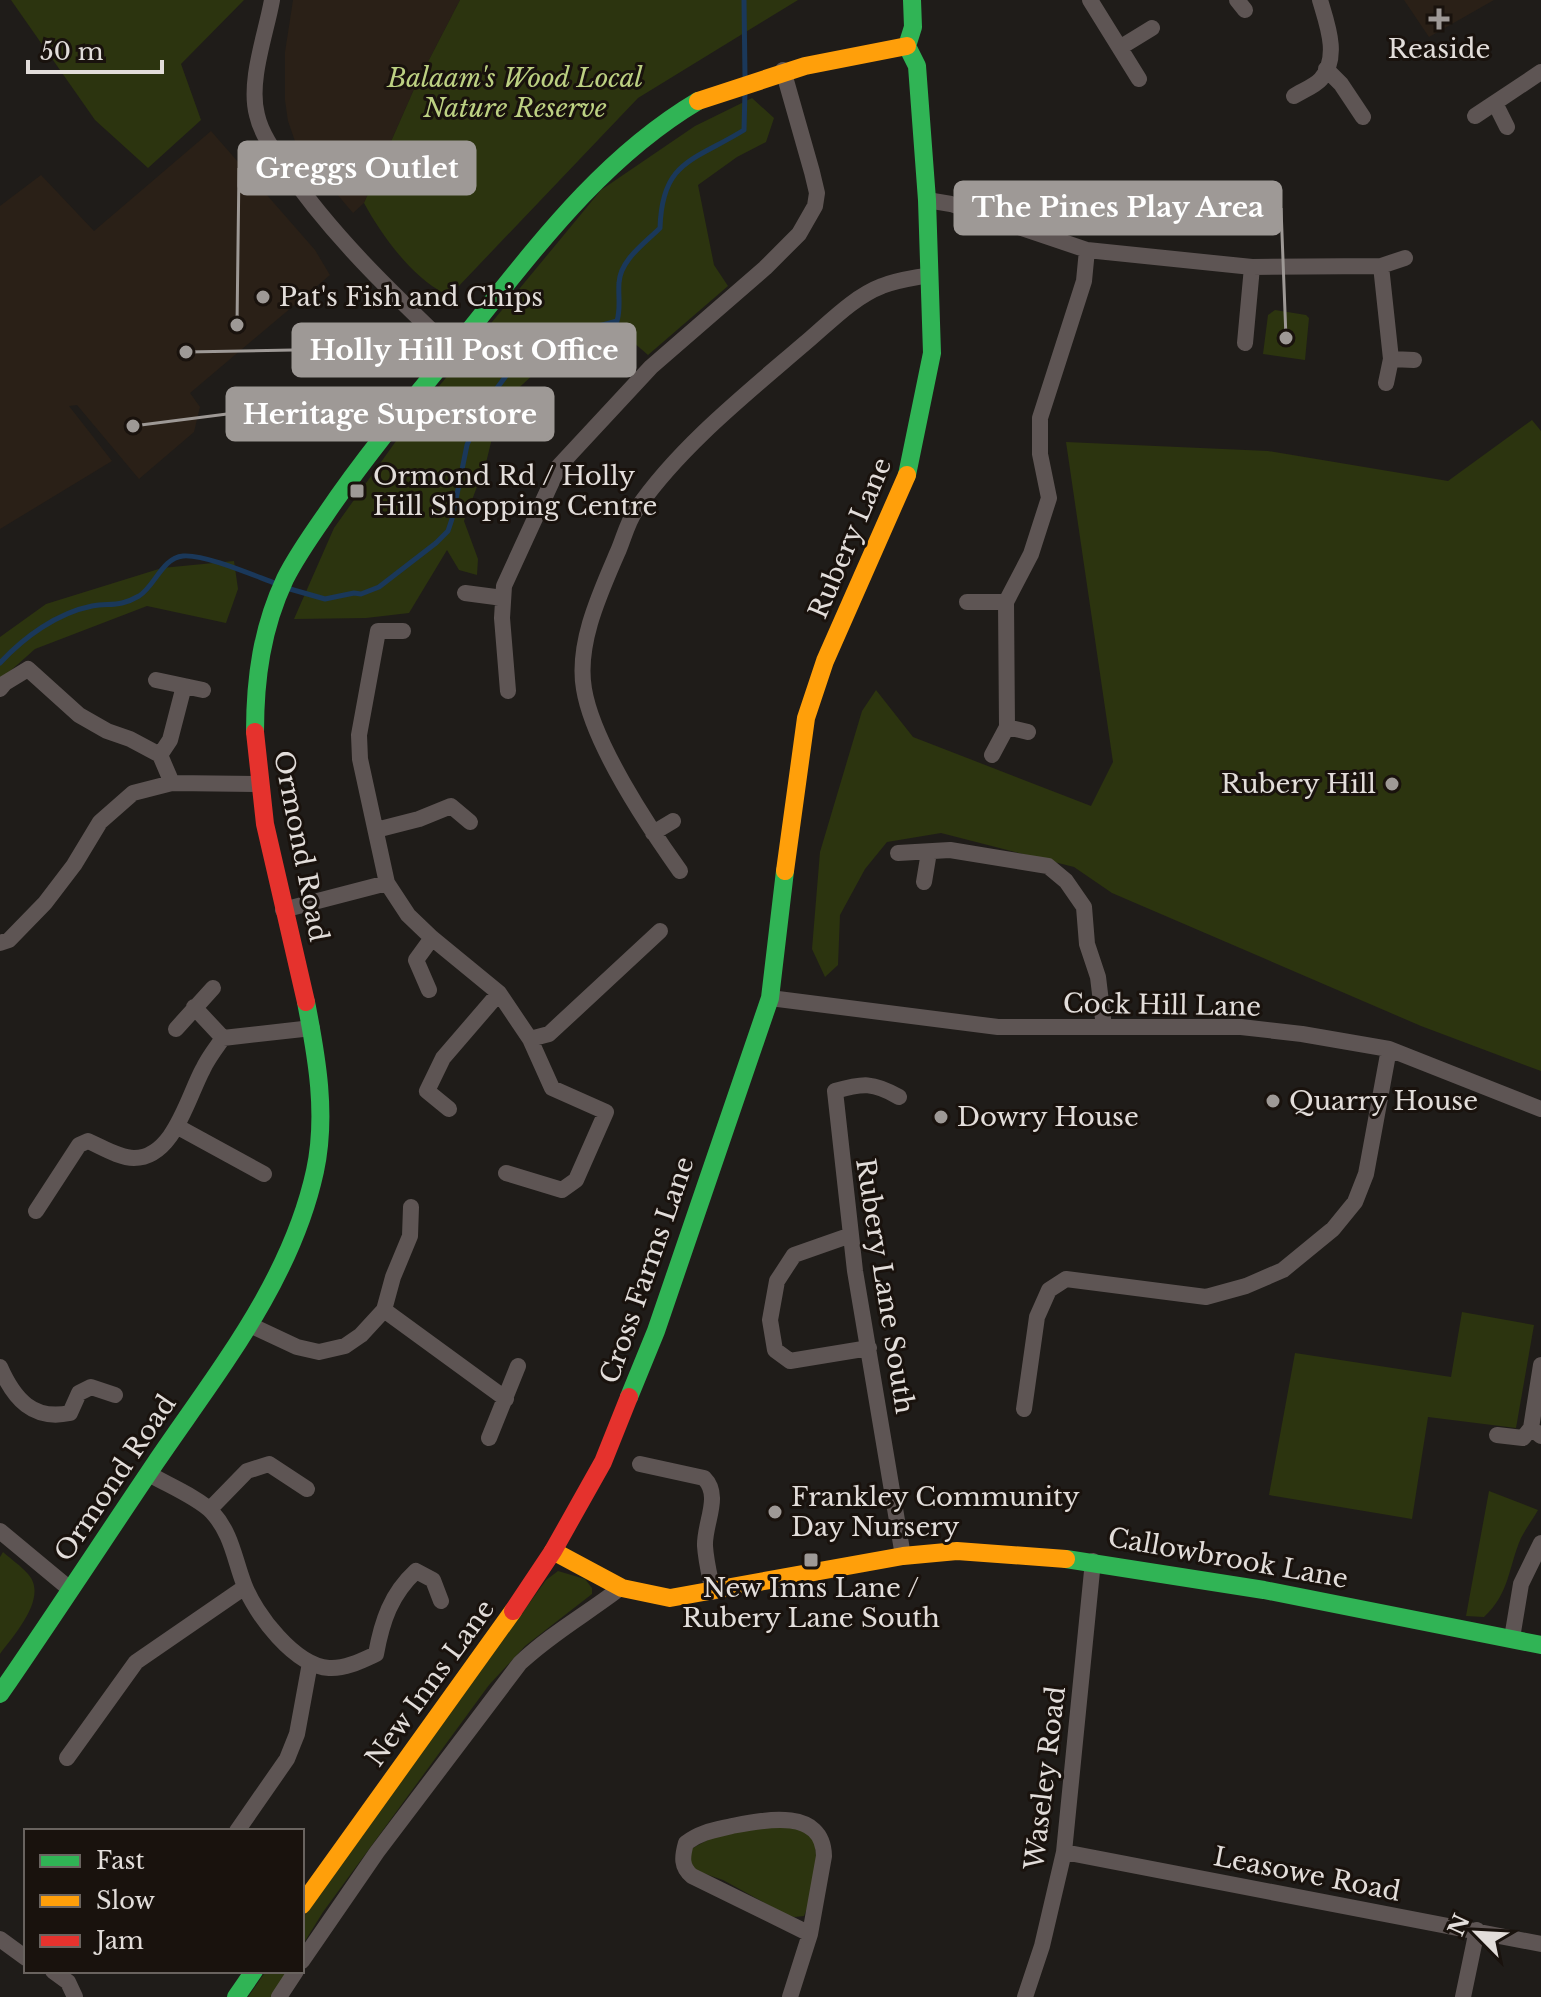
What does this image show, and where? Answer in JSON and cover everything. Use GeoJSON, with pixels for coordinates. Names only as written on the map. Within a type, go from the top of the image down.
{"type":"FeatureCollection","features":[{"type":"Feature","properties":{"kind":"street"},"geometry":{"type":"LineString","coordinates":[[272,0],[258,64],[255,97],[257,116],[271,147],[351,249],[453,351]]}},
{"type":"Feature","properties":{"kind":"street","name":"Rubery Lane"},"geometry":{"type":"LineString","coordinates":[[770,998],[806,718],[825,661],[909,470],[932,353],[927,200],[917,66],[907,46],[913,27],[912,0]]}},
{"type":"Feature","properties":{"kind":"street"},"geometry":{"type":"LineString","coordinates":[[1090,0],[1139,79]]}},
{"type":"Feature","properties":{"kind":"street"},"geometry":{"type":"LineString","coordinates":[[1294,96],[1321,80],[1326,69],[1331,44],[1320,0]]}},
{"type":"Feature","properties":{"kind":"street"},"geometry":{"type":"LineString","coordinates":[[1121,47],[1152,28]]}},
{"type":"Feature","properties":{"kind":"street","name":"Ormond Road"},"geometry":{"type":"LineString","coordinates":[[0,1694],[250,1325],[289,1251],[314,1174],[321,1132],[321,1088],[312,1028],[283,910],[258,784],[255,711],[258,665],[264,636],[282,587],[297,559],[350,477],[453,351],[593,184],[643,137],[699,101],[783,70],[846,55],[907,46]]}},
{"type":"Feature","properties":{"kind":"street"},"geometry":{"type":"LineString","coordinates":[[1326,69],[1341,84],[1363,117]]}},
{"type":"Feature","properties":{"kind":"street"},"geometry":{"type":"LineString","coordinates":[[508,691],[502,618],[504,586],[559,466],[651,367],[765,268],[799,234],[815,206],[817,193],[783,70]]}},
{"type":"Feature","properties":{"kind":"street"},"geometry":{"type":"LineString","coordinates":[[1475,116],[1541,72]]}},
{"type":"Feature","properties":{"kind":"street"},"geometry":{"type":"LineString","coordinates":[[1495,103],[1507,127]]}},
{"type":"Feature","properties":{"kind":"street"},"geometry":{"type":"LineString","coordinates":[[927,200],[951,204],[1087,250],[1252,267],[1381,266],[1405,258]]}},
{"type":"Feature","properties":{"kind":"street"},"geometry":{"type":"LineString","coordinates":[[992,755],[1007,727],[1006,602],[1031,554],[1049,498],[1040,454],[1040,418],[1084,281],[1087,250]]}},
{"type":"Feature","properties":{"kind":"street"},"geometry":{"type":"LineString","coordinates":[[1381,266],[1391,359],[1386,383]]}},
{"type":"Feature","properties":{"kind":"street"},"geometry":{"type":"LineString","coordinates":[[1245,343],[1252,267]]}},
{"type":"Feature","properties":{"kind":"street"},"geometry":{"type":"LineString","coordinates":[[680,871],[653,833],[606,750],[592,720],[584,689],[582,661],[588,635],[634,512],[680,456],[846,308],[882,286],[929,275]]}},
{"type":"Feature","properties":{"kind":"street"},"geometry":{"type":"LineString","coordinates":[[1391,359],[1414,360]]}},
{"type":"Feature","properties":{"kind":"street"},"geometry":{"type":"LineString","coordinates":[[465,593],[503,598]]}},
{"type":"Feature","properties":{"kind":"street"},"geometry":{"type":"LineString","coordinates":[[967,602],[1006,602]]}},
{"type":"Feature","properties":{"kind":"street"},"geometry":{"type":"LineString","coordinates":[[403,631],[378,631],[359,735],[360,759],[387,883],[408,915],[499,993],[530,1039],[552,1088],[606,1112],[576,1180],[562,1190],[506,1173]]}},
{"type":"Feature","properties":{"kind":"street"},"geometry":{"type":"LineString","coordinates":[[0,689],[28,669],[79,715],[160,755],[172,783]]}},
{"type":"Feature","properties":{"kind":"street"},"geometry":{"type":"LineString","coordinates":[[156,680],[203,690]]}},
{"type":"Feature","properties":{"kind":"street"},"geometry":{"type":"LineString","coordinates":[[160,755],[170,740],[184,686]]}},
{"type":"Feature","properties":{"kind":"street"},"geometry":{"type":"LineString","coordinates":[[1007,727],[1028,732]]}},
{"type":"Feature","properties":{"kind":"street"},"geometry":{"type":"LineString","coordinates":[[0,943],[9,940],[45,903],[74,865],[100,822],[133,793],[172,783],[258,784]]}},
{"type":"Feature","properties":{"kind":"street"},"geometry":{"type":"LineString","coordinates":[[376,830],[419,819],[451,806],[470,822]]}},
{"type":"Feature","properties":{"kind":"street"},"geometry":{"type":"LineString","coordinates":[[653,833],[673,821]]}},
{"type":"Feature","properties":{"kind":"street"},"geometry":{"type":"LineString","coordinates":[[898,853],[950,850],[1048,866],[1066,881],[1084,907],[1087,944],[1098,977],[1104,1027]]}},
{"type":"Feature","properties":{"kind":"street"},"geometry":{"type":"LineString","coordinates":[[924,882],[929,852]]}},
{"type":"Feature","properties":{"kind":"street"},"geometry":{"type":"LineString","coordinates":[[283,910],[387,883]]}},
{"type":"Feature","properties":{"kind":"street"},"geometry":{"type":"LineString","coordinates":[[530,1039],[549,1034],[660,931]]}},
{"type":"Feature","properties":{"kind":"street"},"geometry":{"type":"LineString","coordinates":[[429,990],[416,960],[432,938]]}},
{"type":"Feature","properties":{"kind":"street"},"geometry":{"type":"LineString","coordinates":[[176,1029],[213,988]]}},
{"type":"Feature","properties":{"kind":"street"},"geometry":{"type":"LineString","coordinates":[[449,1109],[427,1091],[443,1058],[499,993]]}},
{"type":"Feature","properties":{"kind":"street","name":"Cock Hill Lane"},"geometry":{"type":"LineString","coordinates":[[770,998],[998,1027],[1241,1027],[1302,1034],[1389,1049],[1541,1109]]}},
{"type":"Feature","properties":{"kind":"street","name":"Cross Farms Lane"},"geometry":{"type":"LineString","coordinates":[[553,1551],[603,1462],[629,1401],[770,998]]}},
{"type":"Feature","properties":{"kind":"street"},"geometry":{"type":"LineString","coordinates":[[194,1007],[223,1038]]}},
{"type":"Feature","properties":{"kind":"street"},"geometry":{"type":"LineString","coordinates":[[36,1211],[79,1145],[88,1141],[112,1153],[134,1158],[151,1154],[178,1127],[203,1067],[223,1038],[312,1028]]}},
{"type":"Feature","properties":{"kind":"street"},"geometry":{"type":"LineString","coordinates":[[1024,1409],[1037,1317],[1049,1290],[1066,1279],[1206,1297],[1246,1286],[1283,1270],[1333,1229],[1355,1202],[1366,1174],[1389,1049]]}},
{"type":"Feature","properties":{"kind":"street","name":"Rubery Lane South"},"geometry":{"type":"LineString","coordinates":[[899,1097],[882,1087],[860,1083],[835,1091],[851,1235],[903,1556]]}},
{"type":"Feature","properties":{"kind":"street"},"geometry":{"type":"LineString","coordinates":[[178,1127],[264,1174]]}},
{"type":"Feature","properties":{"kind":"street"},"geometry":{"type":"LineString","coordinates":[[250,1325],[297,1347],[319,1352],[345,1346],[361,1335],[384,1310],[393,1277],[410,1236],[411,1207]]}},
{"type":"Feature","properties":{"kind":"street"},"geometry":{"type":"LineString","coordinates":[[851,1235],[794,1255],[777,1281],[770,1320],[775,1350],[790,1361],[869,1348]]}},
{"type":"Feature","properties":{"kind":"street"},"geometry":{"type":"LineString","coordinates":[[384,1310],[506,1399]]}},
{"type":"Feature","properties":{"kind":"street"},"geometry":{"type":"LineString","coordinates":[[1497,1435],[1523,1438],[1536,1432],[1541,1365]]}},
{"type":"Feature","properties":{"kind":"street"},"geometry":{"type":"LineString","coordinates":[[489,1438],[518,1366]]}},
{"type":"Feature","properties":{"kind":"street"},"geometry":{"type":"LineString","coordinates":[[0,1367],[8,1385],[22,1403],[52,1417],[70,1413],[79,1393],[91,1387],[115,1395]]}},
{"type":"Feature","properties":{"kind":"street"},"geometry":{"type":"LineString","coordinates":[[210,1509],[247,1471],[269,1464],[307,1489]]}},
{"type":"Feature","properties":{"kind":"street"},"geometry":{"type":"LineString","coordinates":[[640,1464],[704,1478],[710,1485],[713,1495],[705,1544],[713,1592]]}},
{"type":"Feature","properties":{"kind":"street"},"geometry":{"type":"LineString","coordinates":[[149,1474],[210,1509],[229,1536],[245,1587],[264,1618],[292,1653],[310,1663],[328,1668],[357,1663],[376,1654],[381,1623],[391,1601],[416,1571],[433,1580],[441,1601]]}},
{"type":"Feature","properties":{"kind":"street"},"geometry":{"type":"LineString","coordinates":[[0,1531],[71,1590]]}},
{"type":"Feature","properties":{"kind":"street"},"geometry":{"type":"LineString","coordinates":[[1512,1638],[1521,1584],[1541,1543]]}},
{"type":"Feature","properties":{"kind":"street"},"geometry":{"type":"LineString","coordinates":[[553,1551],[619,1589],[648,1597],[670,1598],[903,1556]]}},
{"type":"Feature","properties":{"kind":"street","name":"New Inns Lane"},"geometry":{"type":"LineString","coordinates":[[304,1902],[503,1626],[553,1551]]}},
{"type":"Feature","properties":{"kind":"street","name":"Callowbrook Lane"},"geometry":{"type":"LineString","coordinates":[[903,1556],[957,1551],[1093,1561],[1264,1590],[1541,1645]]}},
{"type":"Feature","properties":{"kind":"street","name":"Waseley Road"},"geometry":{"type":"LineString","coordinates":[[1025,1997],[1042,1946],[1064,1852],[1093,1561]]}},
{"type":"Feature","properties":{"kind":"street"},"geometry":{"type":"LineString","coordinates":[[67,1758],[136,1662],[245,1587]]}},
{"type":"Feature","properties":{"kind":"street"},"geometry":{"type":"LineString","coordinates":[[304,1958],[377,1852],[520,1663],[548,1637],[619,1589]]}},
{"type":"Feature","properties":{"kind":"street"},"geometry":{"type":"LineString","coordinates":[[238,1829],[287,1759],[297,1734],[310,1663]]}},
{"type":"Feature","properties":{"kind":"street"},"geometry":{"type":"LineString","coordinates":[[790,1997],[810,1934],[824,1845],[811,1828],[791,1820],[770,1818],[702,1833],[686,1843],[682,1862],[685,1871],[810,1934]]}},
{"type":"Feature","properties":{"kind":"street","name":"Leasowe Road"},"geometry":{"type":"LineString","coordinates":[[1064,1852],[1541,1944]]}},
{"type":"Feature","properties":{"kind":"street"},"geometry":{"type":"LineString","coordinates":[[1463,1997],[1477,1930]]}},
{"type":"Feature","properties":{"kind":"street"},"geometry":{"type":"LineString","coordinates":[[0,1939],[24,1957]]}},
{"type":"Feature","properties":{"kind":"street"},"geometry":{"type":"LineString","coordinates":[[57,1973],[68,1982],[75,1997]]}},
{"type":"Feature","properties":{"kind":"street"},"geometry":{"type":"LineString","coordinates":[[236,1997],[253,1973]]}},
{"type":"Feature","properties":{"kind":"street"},"geometry":{"type":"LineString","coordinates":[[279,1997],[295,1973]]}},
{"type":"Feature","properties":{"kind":"shaded area"},"geometry":{"type":"Polygon","coordinates":[[[293,0],[460,0],[415,87],[364,203],[353,213],[297,147],[288,121],[285,52],[293,0]]]}},
{"type":"Feature","properties":{"kind":"shaded area","name":"Reaside"},"geometry":{"type":"Polygon","coordinates":[[[1404,0],[1494,0],[1429,37],[1404,0]]]}},
{"type":"Feature","properties":{"kind":"shaded area"},"geometry":{"type":"Polygon","coordinates":[[[211,131],[315,250],[330,275],[190,393],[200,407],[194,432],[139,479],[77,405],[69,406],[112,461],[0,529],[0,206],[41,175],[94,231],[211,131]]]}},
{"type":"Feature","properties":{"kind":"green space"},"geometry":{"type":"Polygon","coordinates":[[[11,0],[244,0],[181,64],[201,120],[148,168],[95,120],[11,0]]]}},
{"type":"Feature","properties":{"kind":"green space","name":"Balaam's Wood Local Nature Reserve"},"geometry":{"type":"Polygon","coordinates":[[[460,0],[798,0],[638,98],[456,289],[445,294],[421,277],[398,254],[364,203],[415,87],[460,0]]]}},
{"type":"Feature","properties":{"kind":"green space"},"geometry":{"type":"Polygon","coordinates":[[[752,98],[774,118],[766,142],[737,157],[698,185],[714,265],[728,286],[648,355],[633,342],[535,373],[500,405],[486,463],[464,521],[478,559],[477,575],[459,570],[447,550],[409,613],[366,618],[294,619],[334,528],[411,420],[601,190],[695,126],[752,98]]]}},
{"type":"Feature","properties":{"kind":"green space"},"geometry":{"type":"Polygon","coordinates":[[[1275,310],[1309,318],[1305,360],[1263,354],[1268,315],[1275,310]]]}},
{"type":"Feature","properties":{"kind":"green space"},"geometry":{"type":"Polygon","coordinates":[[[1532,420],[1541,431],[1541,1071],[1421,1026],[1112,893],[1074,867],[941,833],[887,842],[865,869],[840,915],[838,965],[825,977],[812,949],[820,852],[862,711],[876,690],[913,737],[1091,806],[1113,762],[1066,442],[1268,451],[1448,481],[1532,420]]]}},
{"type":"Feature","properties":{"kind":"green space"},"geometry":{"type":"Polygon","coordinates":[[[234,561],[238,589],[226,623],[147,606],[35,649],[0,680],[0,637],[46,604],[162,568],[234,561]]]}},
{"type":"Feature","properties":{"kind":"green space"},"geometry":{"type":"Polygon","coordinates":[[[1462,1312],[1534,1325],[1516,1428],[1428,1417],[1412,1519],[1269,1495],[1295,1353],[1451,1377],[1462,1312]]]}},
{"type":"Feature","properties":{"kind":"green space"},"geometry":{"type":"Polygon","coordinates":[[[1489,1491],[1538,1510],[1521,1538],[1507,1580],[1493,1608],[1484,1617],[1466,1616],[1489,1491]]]}},
{"type":"Feature","properties":{"kind":"green space"},"geometry":{"type":"Polygon","coordinates":[[[3,1552],[28,1574],[34,1594],[27,1616],[0,1654],[0,1557],[3,1552]]]}},
{"type":"Feature","properties":{"kind":"green space"},"geometry":{"type":"Polygon","coordinates":[[[558,1571],[585,1579],[592,1588],[592,1594],[525,1646],[489,1685],[323,1912],[304,1943],[304,1916],[546,1580],[558,1571]]]}},
{"type":"Feature","properties":{"kind":"green space"},"geometry":{"type":"Polygon","coordinates":[[[791,1823],[814,1838],[815,1877],[804,1916],[785,1914],[723,1880],[694,1870],[688,1861],[691,1849],[717,1835],[791,1823]]]}},
{"type":"Feature","properties":{"kind":"green space"},"geometry":{"type":"Polygon","coordinates":[[[265,1973],[286,1973],[271,1997],[248,1997],[265,1973]]]}},
{"type":"Feature","properties":{"kind":"waterway"},"geometry":{"type":"LineString","coordinates":[[744,0],[745,77]]}},
{"type":"Feature","properties":{"kind":"waterway"},"geometry":{"type":"LineString","coordinates":[[290,589],[325,599],[361,594],[379,587],[448,531],[467,445],[483,407],[517,361],[544,341],[617,321],[620,275],[634,252],[660,228],[662,206],[674,175],[696,157],[744,130],[745,91]]}},
{"type":"Feature","properties":{"kind":"waterway"},"geometry":{"type":"LineString","coordinates":[[0,663],[30,635],[66,614],[92,606],[121,603],[139,596],[164,567],[183,556],[204,558],[277,584]]}},
{"type":"Feature","properties":{"kind":"traffic: fast"},"geometry":{"type":"LineString","coordinates":[[907,475],[932,353],[927,200],[917,66],[907,46],[913,27],[912,0]]}},
{"type":"Feature","properties":{"kind":"traffic: fast"},"geometry":{"type":"LineString","coordinates":[[255,732],[261,654],[277,597],[298,555],[338,497],[398,417],[561,219],[625,155],[660,126],[698,101]]}},
{"type":"Feature","properties":{"kind":"traffic: fast"},"geometry":{"type":"LineString","coordinates":[[629,1397],[656,1331],[770,998],[785,871]]}},
{"type":"Feature","properties":{"kind":"traffic: fast"},"geometry":{"type":"LineString","coordinates":[[0,1694],[250,1324],[289,1250],[304,1211],[319,1150],[317,1065],[306,1002]]}},
{"type":"Feature","properties":{"kind":"traffic: fast"},"geometry":{"type":"LineString","coordinates":[[1066,1559],[1264,1590],[1541,1645]]}},
{"type":"Feature","properties":{"kind":"traffic: fast"},"geometry":{"type":"LineString","coordinates":[[236,1997],[253,1973]]}},
{"type":"Feature","properties":{"kind":"traffic: slow"},"geometry":{"type":"LineString","coordinates":[[698,101],[805,66],[907,46]]}},
{"type":"Feature","properties":{"kind":"traffic: slow"},"geometry":{"type":"LineString","coordinates":[[785,871],[806,718],[825,661],[907,475]]}},
{"type":"Feature","properties":{"kind":"traffic: slow"},"geometry":{"type":"LineString","coordinates":[[553,1551],[622,1588],[670,1598],[903,1556],[957,1551],[1066,1559]]}},
{"type":"Feature","properties":{"kind":"traffic: slow"},"geometry":{"type":"LineString","coordinates":[[304,1902],[513,1611]]}},
{"type":"Feature","properties":{"kind":"traffic: jam"},"geometry":{"type":"LineString","coordinates":[[255,732],[265,824],[306,1002]]}},
{"type":"Feature","properties":{"kind":"traffic: jam"},"geometry":{"type":"LineString","coordinates":[[513,1611],[553,1551],[603,1462],[629,1397]]}},
{"type":"Feature","properties":{"kind":"place","name":"Reaside"},"geometry":{"type":"Point","coordinates":[1439,19]}},
{"type":"Feature","properties":{"kind":"place","name":"Pat's Fish and Chips"},"geometry":{"type":"Point","coordinates":[263,297]}},
{"type":"Feature","properties":{"kind":"place","name":"Greggs Outlet"},"geometry":{"type":"Point","coordinates":[237,325]}},
{"type":"Feature","properties":{"kind":"place","name":"The Pines Play Area"},"geometry":{"type":"Point","coordinates":[1286,338]}},
{"type":"Feature","properties":{"kind":"place","name":"Holly Hill Post Office"},"geometry":{"type":"Point","coordinates":[186,352]}},
{"type":"Feature","properties":{"kind":"place","name":"Heritage Superstore"},"geometry":{"type":"Point","coordinates":[133,426]}},
{"type":"Feature","properties":{"kind":"place","name":"Ormond Rd / Holly Hill Shopping Centre"},"geometry":{"type":"Point","coordinates":[357,491]}},
{"type":"Feature","properties":{"kind":"place","name":"Rubery Hill"},"geometry":{"type":"Point","coordinates":[1392,784]}},
{"type":"Feature","properties":{"kind":"place","name":"Quarry House"},"geometry":{"type":"Point","coordinates":[1273,1101]}},
{"type":"Feature","properties":{"kind":"place","name":"Dowry House"},"geometry":{"type":"Point","coordinates":[941,1117]}},
{"type":"Feature","properties":{"kind":"place","name":"Frankley Community Day Nursery"},"geometry":{"type":"Point","coordinates":[775,1512]}},
{"type":"Feature","properties":{"kind":"place","name":"New Inns Lane / Rubery Lane South"},"geometry":{"type":"Point","coordinates":[811,1560]}}]}
